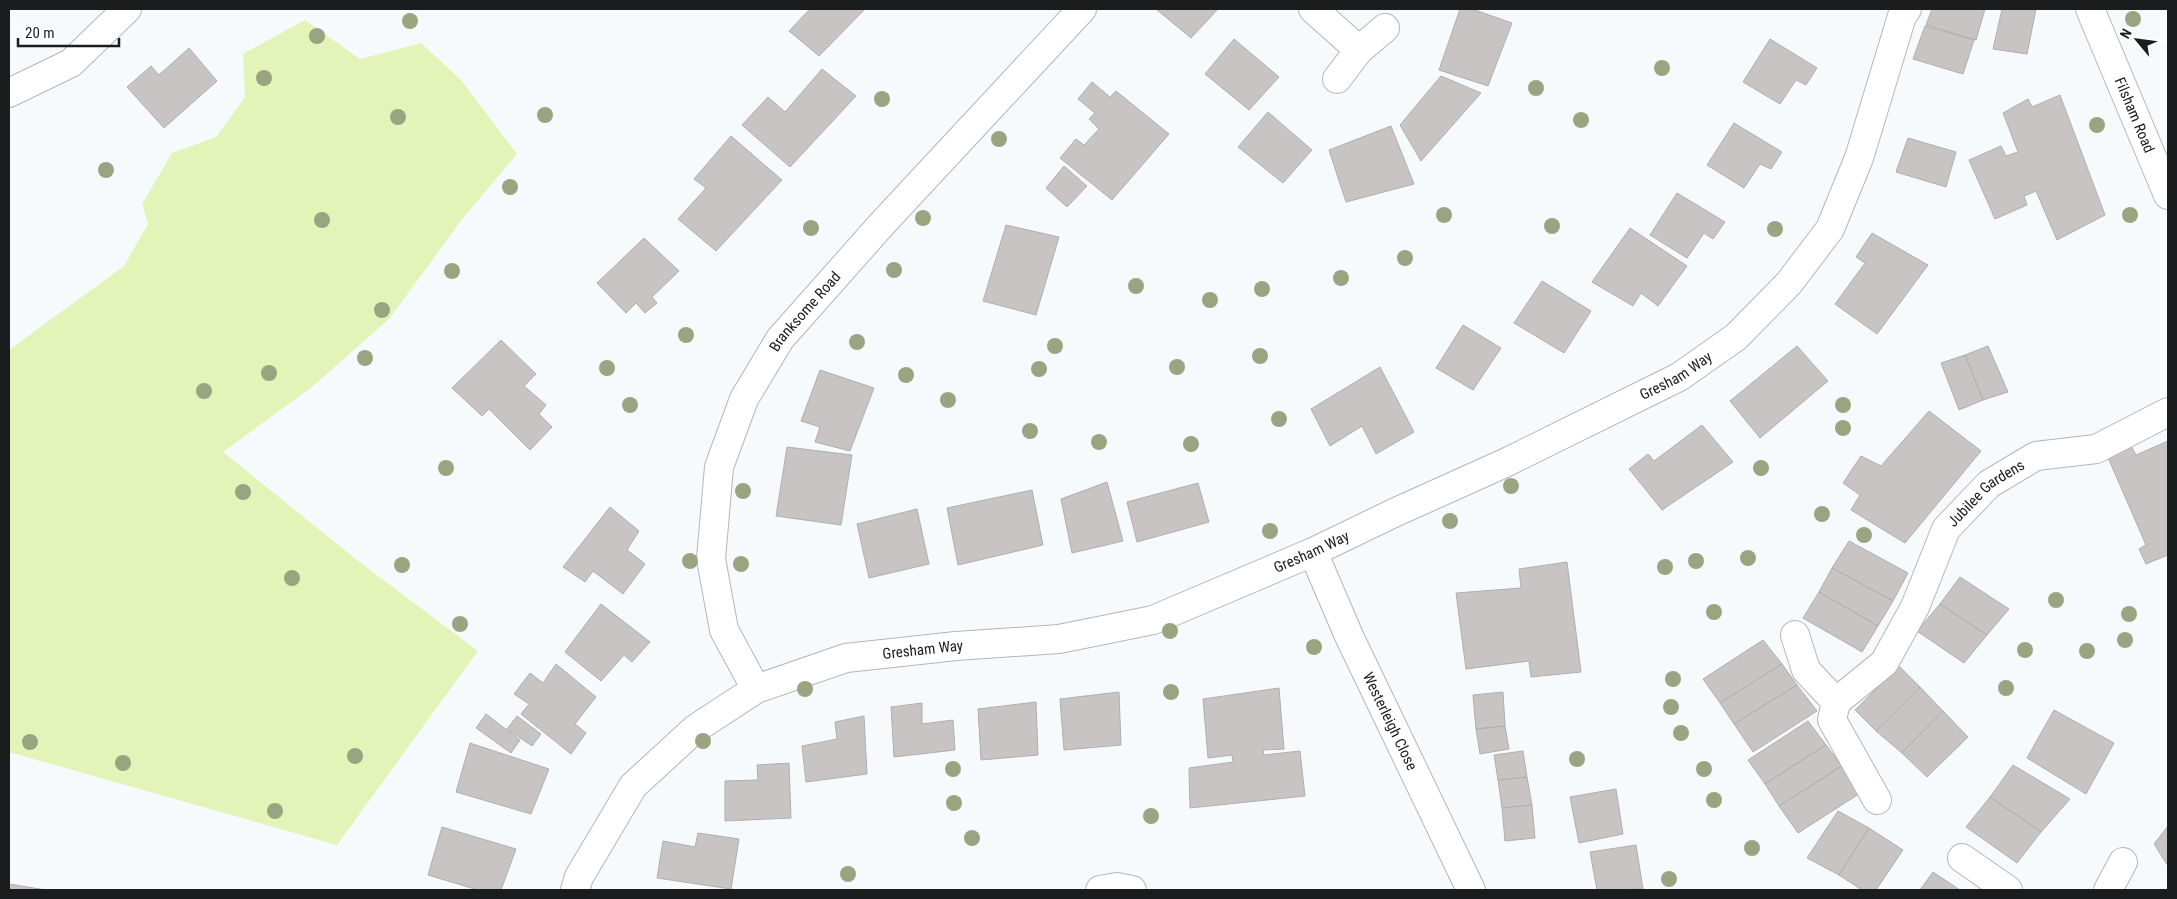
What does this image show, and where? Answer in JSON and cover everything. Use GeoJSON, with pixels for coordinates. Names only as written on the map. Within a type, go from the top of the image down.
{"type":"FeatureCollection","features":[{"type":"Feature","properties":{"kind":"street"},"geometry":{"type":"LineString","coordinates":[[9,93],[72,63],[127,9]]}},
{"type":"Feature","properties":{"kind":"street","name":"Branksome Road"},"geometry":{"type":"LineString","coordinates":[[756,689],[724,630],[711,559],[719,467],[744,399],[780,339],[881,225],[1082,9]]}},
{"type":"Feature","properties":{"kind":"street"},"geometry":{"type":"LineString","coordinates":[[1313,9],[1359,50]]}},
{"type":"Feature","properties":{"kind":"street","name":"Gresham Way"},"geometry":{"type":"LineString","coordinates":[[575,890],[579,877],[633,786],[695,729],[756,689],[846,658],[956,646],[1059,638],[1153,620],[1313,552],[1505,463],[1679,377],[1736,337],[1789,283],[1830,229],[1860,158],[1902,16],[1907,9]]}},
{"type":"Feature","properties":{"kind":"street","name":"Filsham Road"},"geometry":{"type":"LineString","coordinates":[[2090,9],[2168,194]]}},
{"type":"Feature","properties":{"kind":"street"},"geometry":{"type":"LineString","coordinates":[[1337,79],[1359,50],[1385,28]]}},
{"type":"Feature","properties":{"kind":"street","name":"Jubilee Gardens"},"geometry":{"type":"LineString","coordinates":[[1836,702],[1884,663],[1915,607],[1946,529],[1989,484],[2036,456],[2096,449],[2168,412]]}},
{"type":"Feature","properties":{"kind":"street","name":"Westerleigh Close"},"geometry":{"type":"LineString","coordinates":[[1313,552],[1350,636],[1471,890]]}},
{"type":"Feature","properties":{"kind":"street"},"geometry":{"type":"LineString","coordinates":[[1795,635],[1806,670],[1836,702],[1832,720],[1877,800]]}},
{"type":"Feature","properties":{"kind":"street"},"geometry":{"type":"LineString","coordinates":[[1962,858],[2008,890]]}},
{"type":"Feature","properties":{"kind":"street"},"geometry":{"type":"LineString","coordinates":[[2108,890],[2123,862]]}},
{"type":"Feature","properties":{"kind":"street"},"geometry":{"type":"LineString","coordinates":[[1100,890],[1117,887],[1132,890]]}},
{"type":"Feature","properties":{"kind":"green space"},"geometry":{"type":"Polygon","coordinates":[[[305,20],[360,59],[421,43],[461,80],[517,154],[463,218],[390,318],[312,387],[223,452],[357,560],[478,651],[337,845],[9,752],[9,350],[124,266],[148,224],[142,204],[172,153],[216,137],[245,97],[243,54],[305,20]]]}},
{"type":"Feature","properties":{"kind":"building"},"geometry":{"type":"Polygon","coordinates":[[[810,9],[865,9],[819,56],[789,31],[810,9]]]}},
{"type":"Feature","properties":{"kind":"building"},"geometry":{"type":"Polygon","coordinates":[[[1156,9],[1218,9],[1191,38],[1156,9]]]}},
{"type":"Feature","properties":{"kind":"building"},"geometry":{"type":"Polygon","coordinates":[[[1460,9],[1472,9],[1512,23],[1488,86],[1439,70],[1460,9]]]}},
{"type":"Feature","properties":{"kind":"building"},"geometry":{"type":"Polygon","coordinates":[[[1932,9],[1985,9],[1976,40],[1926,25],[1932,9]]]}},
{"type":"Feature","properties":{"kind":"building"},"geometry":{"type":"Polygon","coordinates":[[[2002,9],[2036,9],[2027,54],[1993,49],[2002,9]]]}},
{"type":"Feature","properties":{"kind":"building"},"geometry":{"type":"Polygon","coordinates":[[[1925,26],[1974,40],[1963,74],[1913,59],[1925,26]]]}},
{"type":"Feature","properties":{"kind":"building"},"geometry":{"type":"Polygon","coordinates":[[[1234,39],[1279,77],[1249,110],[1205,74],[1234,39]]]}},
{"type":"Feature","properties":{"kind":"building"},"geometry":{"type":"Polygon","coordinates":[[[1770,39],[1817,68],[1806,85],[1796,80],[1780,104],[1743,82],[1770,39]]]}},
{"type":"Feature","properties":{"kind":"building"},"geometry":{"type":"Polygon","coordinates":[[[189,48],[217,81],[164,128],[127,87],[151,66],[159,75],[189,48]]]}},
{"type":"Feature","properties":{"kind":"building"},"geometry":{"type":"Polygon","coordinates":[[[822,69],[856,96],[790,167],[742,125],[768,97],[785,112],[822,69]]]}},
{"type":"Feature","properties":{"kind":"building"},"geometry":{"type":"Polygon","coordinates":[[[1441,76],[1481,93],[1421,161],[1400,125],[1441,76]]]}},
{"type":"Feature","properties":{"kind":"building"},"geometry":{"type":"Polygon","coordinates":[[[1092,82],[1110,97],[1116,91],[1169,134],[1112,200],[1060,158],[1076,139],[1084,145],[1099,129],[1089,119],[1095,113],[1078,99],[1092,82]]]}},
{"type":"Feature","properties":{"kind":"building"},"geometry":{"type":"Polygon","coordinates":[[[2060,95],[2105,215],[2057,240],[2036,191],[2024,196],[2027,205],[1995,219],[1969,160],[2001,146],[2006,156],[2018,152],[2003,113],[2028,99],[2032,107],[2060,95]]]}},
{"type":"Feature","properties":{"kind":"building"},"geometry":{"type":"Polygon","coordinates":[[[1268,112],[1312,150],[1283,183],[1238,147],[1268,112]]]}},
{"type":"Feature","properties":{"kind":"building"},"geometry":{"type":"Polygon","coordinates":[[[1734,123],[1782,152],[1771,169],[1760,164],[1744,188],[1707,165],[1734,123]]]}},
{"type":"Feature","properties":{"kind":"building"},"geometry":{"type":"Polygon","coordinates":[[[1391,126],[1414,184],[1346,202],[1329,150],[1391,126]]]}},
{"type":"Feature","properties":{"kind":"building"},"geometry":{"type":"Polygon","coordinates":[[[731,136],[782,180],[716,251],[678,219],[706,188],[694,179],[731,136]]]}},
{"type":"Feature","properties":{"kind":"building"},"geometry":{"type":"Polygon","coordinates":[[[1908,138],[1956,152],[1946,187],[1896,172],[1908,138]]]}},
{"type":"Feature","properties":{"kind":"building"},"geometry":{"type":"Polygon","coordinates":[[[1064,166],[1087,186],[1067,207],[1046,188],[1064,166]]]}},
{"type":"Feature","properties":{"kind":"building"},"geometry":{"type":"Polygon","coordinates":[[[1677,193],[1725,222],[1713,239],[1704,233],[1687,258],[1650,235],[1677,193]]]}},
{"type":"Feature","properties":{"kind":"building"},"geometry":{"type":"Polygon","coordinates":[[[1006,225],[1059,237],[1036,315],[983,301],[1006,225]]]}},
{"type":"Feature","properties":{"kind":"building"},"geometry":{"type":"Polygon","coordinates":[[[1630,228],[1687,266],[1658,306],[1641,293],[1633,306],[1592,282],[1630,228]]]}},
{"type":"Feature","properties":{"kind":"building"},"geometry":{"type":"Polygon","coordinates":[[[1872,233],[1928,265],[1877,334],[1835,304],[1865,263],[1856,257],[1872,233]]]}},
{"type":"Feature","properties":{"kind":"building"},"geometry":{"type":"Polygon","coordinates":[[[644,238],[679,271],[652,297],[657,303],[645,313],[636,303],[626,313],[597,283],[644,238]]]}},
{"type":"Feature","properties":{"kind":"building"},"geometry":{"type":"Polygon","coordinates":[[[1542,281],[1591,311],[1564,353],[1514,323],[1542,281]]]}},
{"type":"Feature","properties":{"kind":"building"},"geometry":{"type":"Polygon","coordinates":[[[1463,325],[1501,348],[1473,390],[1436,368],[1463,325]]]}},
{"type":"Feature","properties":{"kind":"building"},"geometry":{"type":"Polygon","coordinates":[[[501,340],[536,374],[524,386],[546,405],[539,414],[552,427],[530,450],[489,409],[482,416],[452,388],[501,340]]]}},
{"type":"Feature","properties":{"kind":"building"},"geometry":{"type":"Polygon","coordinates":[[[1797,346],[1828,381],[1760,438],[1730,401],[1797,346]]]}},
{"type":"Feature","properties":{"kind":"building"},"geometry":{"type":"Polygon","coordinates":[[[1988,346],[2008,392],[1983,400],[1965,355],[1988,346]]]}},
{"type":"Feature","properties":{"kind":"building"},"geometry":{"type":"Polygon","coordinates":[[[1965,355],[1983,400],[1959,410],[1941,363],[1965,355]]]}},
{"type":"Feature","properties":{"kind":"building"},"geometry":{"type":"Polygon","coordinates":[[[1380,367],[1414,432],[1376,454],[1362,426],[1330,446],[1311,409],[1380,367]]]}},
{"type":"Feature","properties":{"kind":"building"},"geometry":{"type":"Polygon","coordinates":[[[820,370],[874,388],[850,451],[815,442],[820,427],[801,421],[820,370]]]}},
{"type":"Feature","properties":{"kind":"building"},"geometry":{"type":"Polygon","coordinates":[[[1929,411],[1981,451],[1905,543],[1851,510],[1860,495],[1843,483],[1861,456],[1881,466],[1929,411]]]}},
{"type":"Feature","properties":{"kind":"building"},"geometry":{"type":"Polygon","coordinates":[[[1702,425],[1733,462],[1662,510],[1629,469],[1648,454],[1654,461],[1702,425]]]}},
{"type":"Feature","properties":{"kind":"building"},"geometry":{"type":"Polygon","coordinates":[[[2168,441],[2168,555],[2146,564],[2139,549],[2146,545],[2106,453],[2129,442],[2136,455],[2168,441]]]}},
{"type":"Feature","properties":{"kind":"building"},"geometry":{"type":"Polygon","coordinates":[[[787,447],[852,455],[841,525],[776,516],[787,447]]]}},
{"type":"Feature","properties":{"kind":"building"},"geometry":{"type":"Polygon","coordinates":[[[1107,482],[1123,541],[1072,553],[1061,499],[1107,482]]]}},
{"type":"Feature","properties":{"kind":"building"},"geometry":{"type":"Polygon","coordinates":[[[1198,483],[1209,522],[1137,542],[1127,502],[1198,483]]]}},
{"type":"Feature","properties":{"kind":"building"},"geometry":{"type":"Polygon","coordinates":[[[1032,490],[1043,545],[958,565],[947,508],[1032,490]]]}},
{"type":"Feature","properties":{"kind":"building"},"geometry":{"type":"Polygon","coordinates":[[[610,507],[639,531],[627,550],[645,564],[623,594],[593,571],[585,582],[563,567],[610,507]]]}},
{"type":"Feature","properties":{"kind":"building"},"geometry":{"type":"Polygon","coordinates":[[[917,509],[929,564],[869,578],[857,524],[917,509]]]}},
{"type":"Feature","properties":{"kind":"building"},"geometry":{"type":"Polygon","coordinates":[[[1849,541],[1908,573],[1893,601],[1832,568],[1849,541]]]}},
{"type":"Feature","properties":{"kind":"building"},"geometry":{"type":"Polygon","coordinates":[[[1567,562],[1581,672],[1531,677],[1529,661],[1466,669],[1456,593],[1521,588],[1519,569],[1567,562]]]}},
{"type":"Feature","properties":{"kind":"building"},"geometry":{"type":"Polygon","coordinates":[[[1832,568],[1893,601],[1878,626],[1819,592],[1832,568]]]}},
{"type":"Feature","properties":{"kind":"building"},"geometry":{"type":"Polygon","coordinates":[[[1960,577],[2009,609],[1987,635],[1940,604],[1960,577]]]}},
{"type":"Feature","properties":{"kind":"building"},"geometry":{"type":"Polygon","coordinates":[[[1819,592],[1878,626],[1862,652],[1803,618],[1819,592]]]}},
{"type":"Feature","properties":{"kind":"building"},"geometry":{"type":"Polygon","coordinates":[[[601,604],[650,642],[632,662],[624,655],[601,681],[565,652],[601,604]]]}},
{"type":"Feature","properties":{"kind":"building"},"geometry":{"type":"Polygon","coordinates":[[[1940,604],[1987,635],[1964,663],[1917,631],[1940,604]]]}},
{"type":"Feature","properties":{"kind":"building"},"geometry":{"type":"Polygon","coordinates":[[[1763,640],[1782,664],[1720,703],[1703,679],[1763,640]]]}},
{"type":"Feature","properties":{"kind":"building"},"geometry":{"type":"Polygon","coordinates":[[[556,664],[596,697],[575,724],[586,733],[571,754],[521,714],[529,704],[514,694],[530,673],[543,683],[556,664]]]}},
{"type":"Feature","properties":{"kind":"building"},"geometry":{"type":"Polygon","coordinates":[[[1782,664],[1797,685],[1734,724],[1720,703],[1782,664]]]}},
{"type":"Feature","properties":{"kind":"building"},"geometry":{"type":"Polygon","coordinates":[[[1899,666],[1920,687],[1876,731],[1855,710],[1899,666]]]}},
{"type":"Feature","properties":{"kind":"building"},"geometry":{"type":"Polygon","coordinates":[[[1797,685],[1817,711],[1753,752],[1734,724],[1797,685]]]}},
{"type":"Feature","properties":{"kind":"building"},"geometry":{"type":"Polygon","coordinates":[[[1920,687],[1943,711],[1902,753],[1876,731],[1920,687]]]}},
{"type":"Feature","properties":{"kind":"building"},"geometry":{"type":"Polygon","coordinates":[[[1279,688],[1284,749],[1263,750],[1264,755],[1300,751],[1305,796],[1190,808],[1189,768],[1233,762],[1232,755],[1208,758],[1203,699],[1279,688]]]}},
{"type":"Feature","properties":{"kind":"building"},"geometry":{"type":"Polygon","coordinates":[[[1119,692],[1121,745],[1064,750],[1060,699],[1119,692]]]}},
{"type":"Feature","properties":{"kind":"building"},"geometry":{"type":"Polygon","coordinates":[[[1503,692],[1505,726],[1476,729],[1473,695],[1503,692]]]}},
{"type":"Feature","properties":{"kind":"building"},"geometry":{"type":"Polygon","coordinates":[[[1036,702],[1038,755],[981,760],[978,709],[1036,702]]]}},
{"type":"Feature","properties":{"kind":"building"},"geometry":{"type":"Polygon","coordinates":[[[922,703],[922,724],[953,720],[955,750],[894,757],[891,707],[922,703]]]}},
{"type":"Feature","properties":{"kind":"building"},"geometry":{"type":"Polygon","coordinates":[[[2054,710],[2114,743],[2086,794],[2027,758],[2054,710]]]}},
{"type":"Feature","properties":{"kind":"building"},"geometry":{"type":"Polygon","coordinates":[[[1943,711],[1968,737],[1927,777],[1902,753],[1943,711]]]}},
{"type":"Feature","properties":{"kind":"building"},"geometry":{"type":"Polygon","coordinates":[[[486,714],[520,740],[511,753],[476,728],[486,714]]]}},
{"type":"Feature","properties":{"kind":"building"},"geometry":{"type":"Polygon","coordinates":[[[517,716],[541,734],[532,746],[507,729],[517,716]]]}},
{"type":"Feature","properties":{"kind":"building"},"geometry":{"type":"Polygon","coordinates":[[[864,716],[867,774],[806,782],[802,746],[837,739],[835,722],[864,716]]]}},
{"type":"Feature","properties":{"kind":"building"},"geometry":{"type":"Polygon","coordinates":[[[1808,721],[1826,745],[1765,784],[1748,760],[1808,721]]]}},
{"type":"Feature","properties":{"kind":"building"},"geometry":{"type":"Polygon","coordinates":[[[1505,726],[1509,749],[1480,754],[1476,729],[1505,726]]]}},
{"type":"Feature","properties":{"kind":"building"},"geometry":{"type":"Polygon","coordinates":[[[470,743],[549,769],[531,814],[456,792],[470,743]]]}},
{"type":"Feature","properties":{"kind":"building"},"geometry":{"type":"Polygon","coordinates":[[[1826,745],[1842,766],[1779,806],[1765,784],[1826,745]]]}},
{"type":"Feature","properties":{"kind":"building"},"geometry":{"type":"Polygon","coordinates":[[[1523,751],[1527,777],[1498,780],[1494,755],[1523,751]]]}},
{"type":"Feature","properties":{"kind":"building"},"geometry":{"type":"Polygon","coordinates":[[[789,763],[791,818],[725,821],[725,781],[758,780],[757,765],[789,763]]]}},
{"type":"Feature","properties":{"kind":"building"},"geometry":{"type":"Polygon","coordinates":[[[2013,765],[2070,799],[2041,832],[1990,797],[2013,765]]]}},
{"type":"Feature","properties":{"kind":"building"},"geometry":{"type":"Polygon","coordinates":[[[1842,766],[1862,792],[1798,833],[1779,806],[1842,766]]]}},
{"type":"Feature","properties":{"kind":"building"},"geometry":{"type":"Polygon","coordinates":[[[1527,777],[1532,805],[1502,808],[1498,780],[1527,777]]]}},
{"type":"Feature","properties":{"kind":"building"},"geometry":{"type":"Polygon","coordinates":[[[1616,789],[1623,834],[1579,843],[1570,797],[1616,789]]]}},
{"type":"Feature","properties":{"kind":"building"},"geometry":{"type":"Polygon","coordinates":[[[1990,797],[2041,832],[2017,863],[1966,827],[1990,797]]]}},
{"type":"Feature","properties":{"kind":"building"},"geometry":{"type":"Polygon","coordinates":[[[1532,805],[1535,838],[1505,841],[1502,808],[1532,805]]]}},
{"type":"Feature","properties":{"kind":"building"},"geometry":{"type":"Polygon","coordinates":[[[1838,811],[1869,828],[1839,875],[1807,858],[1838,811]]]}},
{"type":"Feature","properties":{"kind":"building"},"geometry":{"type":"Polygon","coordinates":[[[2168,826],[2168,866],[2154,844],[2168,826]]]}},
{"type":"Feature","properties":{"kind":"building"},"geometry":{"type":"Polygon","coordinates":[[[442,827],[516,849],[501,890],[478,890],[428,875],[442,827]]]}},
{"type":"Feature","properties":{"kind":"building"},"geometry":{"type":"Polygon","coordinates":[[[1869,828],[1903,850],[1876,890],[1862,890],[1839,875],[1869,828]]]}},
{"type":"Feature","properties":{"kind":"building"},"geometry":{"type":"Polygon","coordinates":[[[698,833],[739,839],[731,889],[657,878],[663,841],[695,847],[698,833]]]}},
{"type":"Feature","properties":{"kind":"building"},"geometry":{"type":"Polygon","coordinates":[[[1636,845],[1643,889],[1597,890],[1590,852],[1636,845]]]}},
{"type":"Feature","properties":{"kind":"building"},"geometry":{"type":"Polygon","coordinates":[[[1933,872],[1960,890],[1920,890],[1933,872]]]}},
{"type":"Feature","properties":{"kind":"building"},"geometry":{"type":"Polygon","coordinates":[[[9,884],[46,890],[9,890],[9,884]]]}}]}
